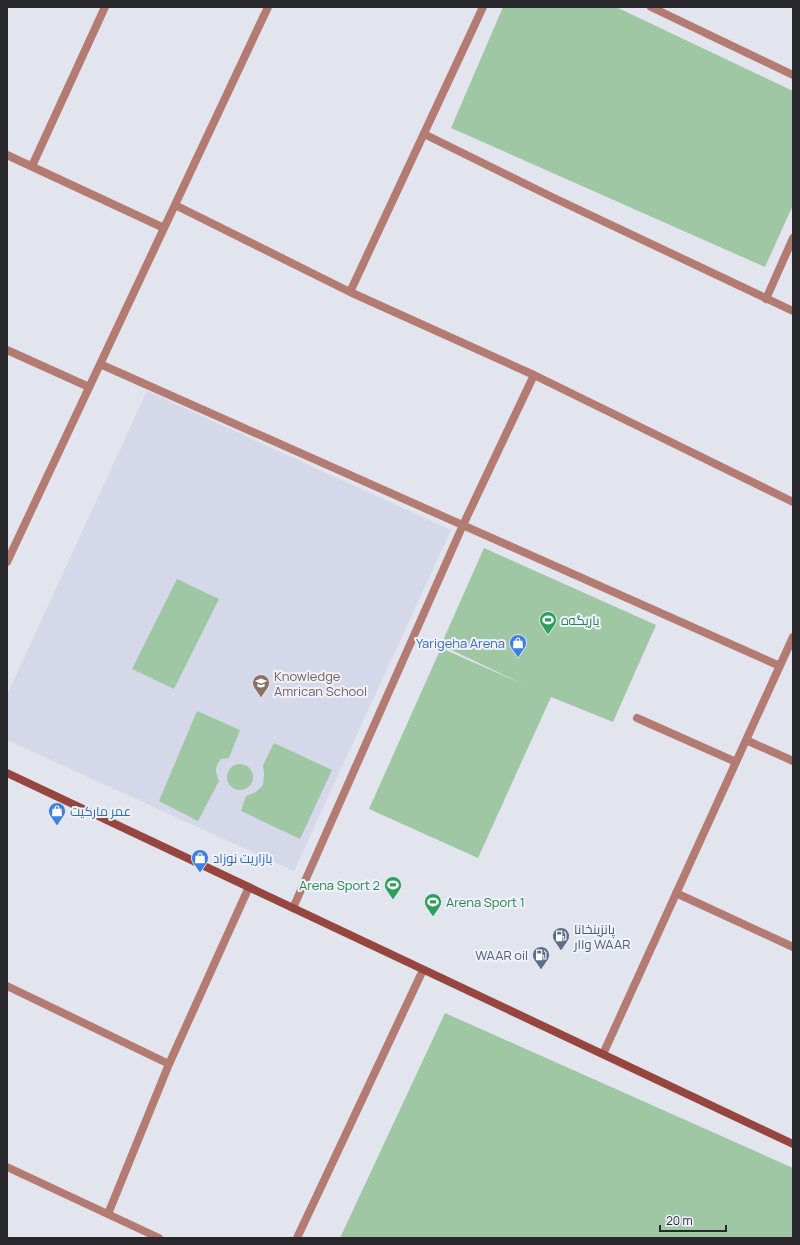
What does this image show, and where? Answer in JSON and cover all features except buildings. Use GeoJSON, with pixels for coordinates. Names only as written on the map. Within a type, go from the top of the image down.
{"type":"FeatureCollection","features":[{"type":"Feature","properties":{"kind":"street"},"geometry":{"type":"LineString","coordinates":[[32,166],[105,7]]}},
{"type":"Feature","properties":{"kind":"street"},"geometry":{"type":"LineString","coordinates":[[7,562],[268,7]]}},
{"type":"Feature","properties":{"kind":"street"},"geometry":{"type":"LineString","coordinates":[[350,292],[483,7]]}},
{"type":"Feature","properties":{"kind":"street"},"geometry":{"type":"LineString","coordinates":[[651,7],[793,75]]}},
{"type":"Feature","properties":{"kind":"street"},"geometry":{"type":"LineString","coordinates":[[424,134],[793,311]]}},
{"type":"Feature","properties":{"kind":"street"},"geometry":{"type":"LineString","coordinates":[[7,155],[164,228]]}},
{"type":"Feature","properties":{"kind":"street"},"geometry":{"type":"LineString","coordinates":[[175,205],[350,292],[534,375],[793,502]]}},
{"type":"Feature","properties":{"kind":"street"},"geometry":{"type":"LineString","coordinates":[[766,298],[793,238]]}},
{"type":"Feature","properties":{"kind":"street"},"geometry":{"type":"LineString","coordinates":[[7,350],[89,387]]}},
{"type":"Feature","properties":{"kind":"street"},"geometry":{"type":"LineString","coordinates":[[100,364],[780,666]]}},
{"type":"Feature","properties":{"kind":"street"},"geometry":{"type":"LineString","coordinates":[[293,908],[463,525],[534,375]]}},
{"type":"Feature","properties":{"kind":"street"},"geometry":{"type":"LineString","coordinates":[[603,1054],[793,637]]}},
{"type":"Feature","properties":{"kind":"street"},"geometry":{"type":"LineString","coordinates":[[637,718],[736,762]]}},
{"type":"Feature","properties":{"kind":"street"},"geometry":{"type":"LineString","coordinates":[[746,740],[793,761]]}},
{"type":"Feature","properties":{"kind":"street"},"geometry":{"type":"LineString","coordinates":[[7,773],[793,1144]]}},
{"type":"Feature","properties":{"kind":"street"},"geometry":{"type":"LineString","coordinates":[[108,1214],[169,1064],[249,887]]}},
{"type":"Feature","properties":{"kind":"street"},"geometry":{"type":"LineString","coordinates":[[676,893],[793,947]]}},
{"type":"Feature","properties":{"kind":"street"},"geometry":{"type":"LineString","coordinates":[[297,1238],[423,970]]}},
{"type":"Feature","properties":{"kind":"street"},"geometry":{"type":"LineString","coordinates":[[7,986],[169,1064]]}},
{"type":"Feature","properties":{"kind":"street"},"geometry":{"type":"LineString","coordinates":[[7,1167],[159,1238]]}},
{"type":"Feature","properties":{"kind":"shaded area"},"geometry":{"type":"Polygon","coordinates":[[[147,391],[451,530],[294,871],[7,740],[7,695],[147,391]]]}},
{"type":"Feature","properties":{"kind":"green space"},"geometry":{"type":"Polygon","coordinates":[[[503,7],[616,7],[793,91],[793,205],[765,267],[451,128],[503,7]]]}},
{"type":"Feature","properties":{"kind":"green space"},"geometry":{"type":"Polygon","coordinates":[[[484,548],[656,625],[613,722],[551,697],[478,858],[369,809],[441,648],[527,686],[441,645],[484,548]]]}},
{"type":"Feature","properties":{"kind":"green space"},"geometry":{"type":"Polygon","coordinates":[[[177,579],[219,599],[174,689],[132,669],[177,579]]]}},
{"type":"Feature","properties":{"kind":"green space"},"geometry":{"type":"Polygon","coordinates":[[[197,711],[240,730],[229,758],[221,759],[216,767],[219,781],[198,821],[159,801],[197,711]]]}},
{"type":"Feature","properties":{"kind":"green space"},"geometry":{"type":"Polygon","coordinates":[[[274,743],[332,770],[300,839],[241,811],[246,796],[256,792],[263,785],[263,765],[274,743]]]}},
{"type":"Feature","properties":{"kind":"green space"},"geometry":{"type":"Polygon","coordinates":[[[240,764],[249,768],[253,777],[249,786],[240,790],[231,786],[227,777],[231,768],[240,764]]]}},
{"type":"Feature","properties":{"kind":"green space"},"geometry":{"type":"Polygon","coordinates":[[[445,1013],[793,1168],[793,1238],[340,1238],[445,1013]]]}},
{"type":"Feature","properties":{"kind":"place","name":"یاریگه‌ه"},"geometry":{"type":"Point","coordinates":[548,635]}},
{"type":"Feature","properties":{"kind":"place","name":"Yarigeha Arena"},"geometry":{"type":"Point","coordinates":[518,658]}},
{"type":"Feature","properties":{"kind":"place","name":"Knowledge Amrican School"},"geometry":{"type":"Point","coordinates":[261,698]}},
{"type":"Feature","properties":{"kind":"place","name":"عمر ماركيت"},"geometry":{"type":"Point","coordinates":[57,826]}},
{"type":"Feature","properties":{"kind":"place","name":"بازاريت نوزاد"},"geometry":{"type":"Point","coordinates":[200,873]}},
{"type":"Feature","properties":{"kind":"place","name":"Arena Sport 2"},"geometry":{"type":"Point","coordinates":[393,900]}},
{"type":"Feature","properties":{"kind":"place","name":"Arena Sport 1"},"geometry":{"type":"Point","coordinates":[433,917]}},
{"type":"Feature","properties":{"kind":"place","name":"پانزینخانا واار WAAR"},"geometry":{"type":"Point","coordinates":[561,951]}},
{"type":"Feature","properties":{"kind":"place","name":"WAAR oil"},"geometry":{"type":"Point","coordinates":[541,970]}}]}
